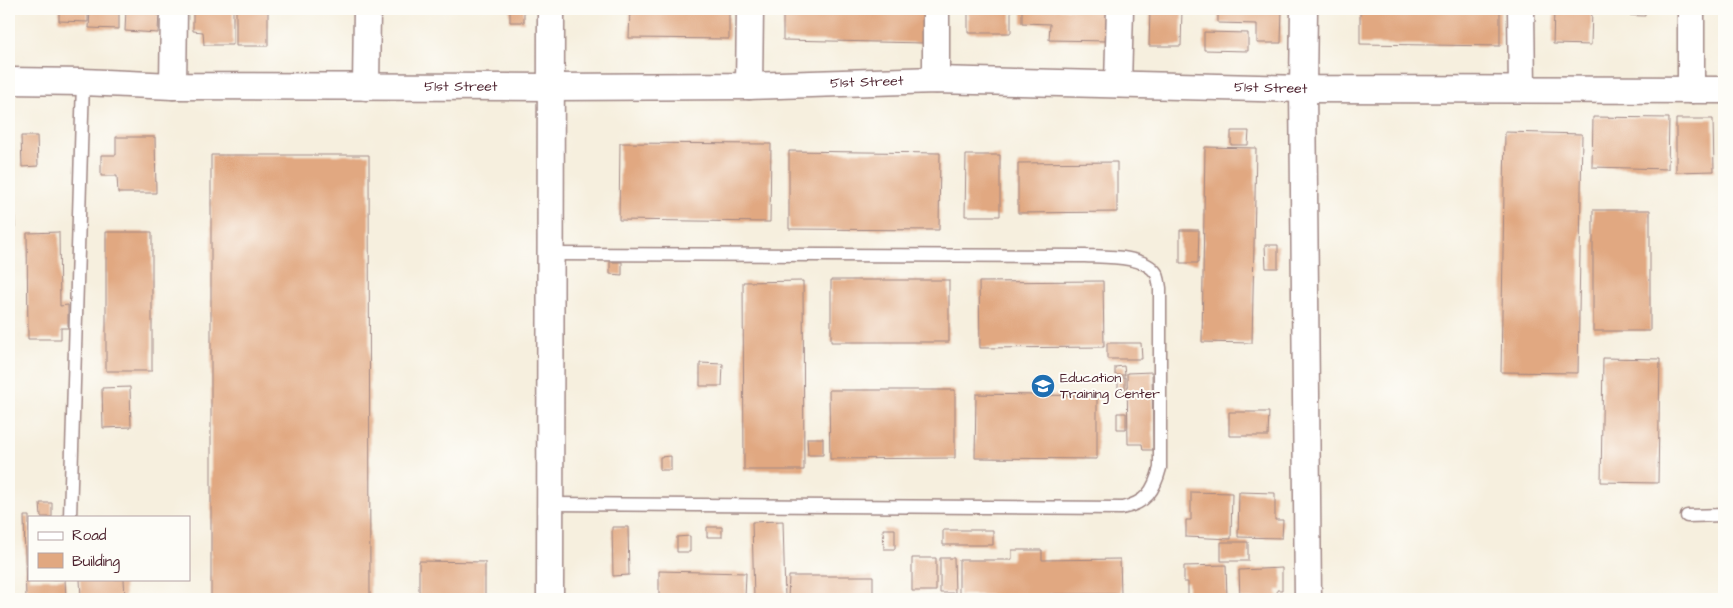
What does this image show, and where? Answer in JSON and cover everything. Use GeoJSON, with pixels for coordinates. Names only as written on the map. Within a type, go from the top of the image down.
{"type":"FeatureCollection","features":[{"type":"Feature","properties":{"kind":"street"},"geometry":{"type":"LineString","coordinates":[[173,86],[174,9]]}},
{"type":"Feature","properties":{"kind":"street"},"geometry":{"type":"LineString","coordinates":[[366,87],[367,9]]}},
{"type":"Feature","properties":{"kind":"street"},"geometry":{"type":"LineString","coordinates":[[550,599],[551,9]]}},
{"type":"Feature","properties":{"kind":"street"},"geometry":{"type":"LineString","coordinates":[[749,86],[750,9]]}},
{"type":"Feature","properties":{"kind":"street"},"geometry":{"type":"LineString","coordinates":[[936,9],[936,80]]}},
{"type":"Feature","properties":{"kind":"street"},"geometry":{"type":"LineString","coordinates":[[1118,84],[1120,9]]}},
{"type":"Feature","properties":{"kind":"street"},"geometry":{"type":"LineString","coordinates":[[1304,9],[1303,89],[1308,599]]}},
{"type":"Feature","properties":{"kind":"street"},"geometry":{"type":"LineString","coordinates":[[1521,9],[1522,89]]}},
{"type":"Feature","properties":{"kind":"street"},"geometry":{"type":"LineString","coordinates":[[1691,9],[1691,90]]}},
{"type":"Feature","properties":{"kind":"street","name":"51st Street"},"geometry":{"type":"LineString","coordinates":[[9,82],[83,82],[173,86],[551,87],[749,86],[936,80],[1303,89],[1724,90]]}},
{"type":"Feature","properties":{"kind":"lane"},"geometry":{"type":"LineString","coordinates":[[70,516],[83,82]]}},
{"type":"Feature","properties":{"kind":"lane"},"geometry":{"type":"LineString","coordinates":[[550,504],[1122,508],[1136,505],[1146,497],[1156,484],[1160,468],[1160,288],[1157,274],[1148,265],[1133,260],[1085,256],[551,254]]}},
{"type":"Feature","properties":{"kind":"lane"},"geometry":{"type":"LineString","coordinates":[[1688,516],[1724,515]]}},
{"type":"Feature","properties":{"kind":"building"},"geometry":{"type":"Polygon","coordinates":[[[59,9],[88,9],[88,22],[59,21],[59,9]]]}},
{"type":"Feature","properties":{"kind":"building"},"geometry":{"type":"Polygon","coordinates":[[[90,9],[119,9],[119,29],[89,28],[90,9]]]}},
{"type":"Feature","properties":{"kind":"building"},"geometry":{"type":"Polygon","coordinates":[[[126,9],[159,9],[158,33],[125,31],[126,9]]]}},
{"type":"Feature","properties":{"kind":"building"},"geometry":{"type":"Polygon","coordinates":[[[193,9],[233,9],[233,45],[204,45],[203,32],[193,31],[193,9]]]}},
{"type":"Feature","properties":{"kind":"building"},"geometry":{"type":"Polygon","coordinates":[[[236,9],[268,9],[268,46],[236,46],[236,9]]]}},
{"type":"Feature","properties":{"kind":"building"},"geometry":{"type":"Polygon","coordinates":[[[510,9],[524,9],[524,22],[510,22],[510,9]]]}},
{"type":"Feature","properties":{"kind":"building"},"geometry":{"type":"Polygon","coordinates":[[[630,9],[729,9],[729,39],[629,38],[630,9]]]}},
{"type":"Feature","properties":{"kind":"building"},"geometry":{"type":"Polygon","coordinates":[[[783,9],[926,9],[925,43],[783,40],[783,9]]]}},
{"type":"Feature","properties":{"kind":"building"},"geometry":{"type":"Polygon","coordinates":[[[968,9],[1011,9],[1011,33],[968,33],[968,9]]]}},
{"type":"Feature","properties":{"kind":"building"},"geometry":{"type":"Polygon","coordinates":[[[1022,9],[1109,9],[1109,41],[1049,40],[1050,24],[1022,23],[1022,9]]]}},
{"type":"Feature","properties":{"kind":"building"},"geometry":{"type":"Polygon","coordinates":[[[1150,9],[1182,9],[1181,46],[1149,46],[1150,9]]]}},
{"type":"Feature","properties":{"kind":"building"},"geometry":{"type":"Polygon","coordinates":[[[1218,9],[1282,9],[1281,43],[1257,43],[1257,24],[1218,23],[1218,9]]]}},
{"type":"Feature","properties":{"kind":"building"},"geometry":{"type":"Polygon","coordinates":[[[1360,9],[1500,9],[1500,46],[1360,44],[1360,9]]]}},
{"type":"Feature","properties":{"kind":"building"},"geometry":{"type":"Polygon","coordinates":[[[1554,9],[1592,9],[1591,45],[1553,44],[1554,9]]]}},
{"type":"Feature","properties":{"kind":"building"},"geometry":{"type":"Polygon","coordinates":[[[1618,9],[1645,9],[1645,16],[1618,15],[1618,9]]]}},
{"type":"Feature","properties":{"kind":"building"},"geometry":{"type":"Polygon","coordinates":[[[1204,32],[1248,33],[1248,51],[1204,50],[1204,32]]]}},
{"type":"Feature","properties":{"kind":"building"},"geometry":{"type":"Polygon","coordinates":[[[1593,117],[1669,118],[1668,169],[1592,167],[1593,117]]]}},
{"type":"Feature","properties":{"kind":"building"},"geometry":{"type":"Polygon","coordinates":[[[1676,119],[1713,119],[1714,171],[1676,172],[1676,119]]]}},
{"type":"Feature","properties":{"kind":"building"},"geometry":{"type":"Polygon","coordinates":[[[1231,131],[1249,131],[1248,145],[1231,145],[1231,131]]]}},
{"type":"Feature","properties":{"kind":"building"},"geometry":{"type":"Polygon","coordinates":[[[1505,132],[1582,134],[1578,373],[1501,372],[1505,132]]]}},
{"type":"Feature","properties":{"kind":"building"},"geometry":{"type":"Polygon","coordinates":[[[21,136],[37,136],[38,166],[22,167],[21,136]]]}},
{"type":"Feature","properties":{"kind":"building"},"geometry":{"type":"Polygon","coordinates":[[[116,137],[155,137],[156,193],[118,193],[117,176],[101,176],[101,155],[116,155],[116,137]]]}},
{"type":"Feature","properties":{"kind":"building"},"geometry":{"type":"Polygon","coordinates":[[[620,143],[771,144],[770,222],[619,220],[620,143]]]}},
{"type":"Feature","properties":{"kind":"building"},"geometry":{"type":"Polygon","coordinates":[[[1205,147],[1256,148],[1252,343],[1202,342],[1205,147]]]}},
{"type":"Feature","properties":{"kind":"building"},"geometry":{"type":"Polygon","coordinates":[[[789,151],[940,153],[939,230],[789,229],[789,151]]]}},
{"type":"Feature","properties":{"kind":"building"},"geometry":{"type":"Polygon","coordinates":[[[211,155],[369,155],[370,599],[211,599],[211,155]]]}},
{"type":"Feature","properties":{"kind":"building"},"geometry":{"type":"Polygon","coordinates":[[[966,155],[1000,155],[1000,216],[965,216],[966,155]]]}},
{"type":"Feature","properties":{"kind":"building"},"geometry":{"type":"Polygon","coordinates":[[[1117,162],[1117,212],[1018,213],[1018,163],[1117,162]]]}},
{"type":"Feature","properties":{"kind":"building"},"geometry":{"type":"Polygon","coordinates":[[[9,163],[14,163],[15,195],[9,195],[9,163]]]}},
{"type":"Feature","properties":{"kind":"building"},"geometry":{"type":"Polygon","coordinates":[[[9,201],[14,201],[15,227],[9,227],[9,201]]]}},
{"type":"Feature","properties":{"kind":"building"},"geometry":{"type":"Polygon","coordinates":[[[1593,210],[1650,210],[1650,331],[1593,331],[1593,210]]]}},
{"type":"Feature","properties":{"kind":"building"},"geometry":{"type":"Polygon","coordinates":[[[1180,230],[1199,230],[1198,263],[1180,263],[1180,230]]]}},
{"type":"Feature","properties":{"kind":"building"},"geometry":{"type":"Polygon","coordinates":[[[59,232],[60,306],[68,305],[68,328],[61,328],[61,339],[28,339],[27,233],[59,232]]]}},
{"type":"Feature","properties":{"kind":"building"},"geometry":{"type":"Polygon","coordinates":[[[106,232],[152,232],[152,371],[106,371],[106,232]]]}},
{"type":"Feature","properties":{"kind":"building"},"geometry":{"type":"Polygon","coordinates":[[[1265,245],[1278,245],[1278,268],[1266,268],[1265,245]]]}},
{"type":"Feature","properties":{"kind":"building"},"geometry":{"type":"Polygon","coordinates":[[[610,262],[622,262],[622,275],[610,274],[610,262]]]}},
{"type":"Feature","properties":{"kind":"building"},"geometry":{"type":"Polygon","coordinates":[[[831,280],[949,280],[949,342],[831,342],[831,280]]]}},
{"type":"Feature","properties":{"kind":"building"},"geometry":{"type":"Polygon","coordinates":[[[803,281],[804,470],[744,470],[743,282],[803,281]]]}},
{"type":"Feature","properties":{"kind":"building"},"geometry":{"type":"Polygon","coordinates":[[[1103,281],[1104,347],[980,348],[979,282],[1103,281]]]}},
{"type":"Feature","properties":{"kind":"building"},"geometry":{"type":"Polygon","coordinates":[[[1107,343],[1141,343],[1142,359],[1107,359],[1107,343]]]}},
{"type":"Feature","properties":{"kind":"building"},"geometry":{"type":"Polygon","coordinates":[[[1603,358],[1660,359],[1658,483],[1601,482],[1603,358]]]}},
{"type":"Feature","properties":{"kind":"building"},"geometry":{"type":"Polygon","coordinates":[[[700,363],[723,364],[722,386],[700,386],[700,363]]]}},
{"type":"Feature","properties":{"kind":"building"},"geometry":{"type":"Polygon","coordinates":[[[1124,366],[1125,375],[1115,375],[1115,367],[1124,366]]]}},
{"type":"Feature","properties":{"kind":"building"},"geometry":{"type":"Polygon","coordinates":[[[1152,372],[1153,450],[1143,450],[1142,444],[1128,444],[1127,373],[1152,372]]]}},
{"type":"Feature","properties":{"kind":"building"},"geometry":{"type":"Polygon","coordinates":[[[1118,377],[1125,377],[1125,390],[1118,390],[1118,377]]]}},
{"type":"Feature","properties":{"kind":"building"},"geometry":{"type":"Polygon","coordinates":[[[130,387],[131,427],[103,428],[102,388],[130,387]]]}},
{"type":"Feature","properties":{"kind":"building"},"geometry":{"type":"Polygon","coordinates":[[[829,390],[955,390],[955,458],[830,459],[829,390]]]}},
{"type":"Feature","properties":{"kind":"building"},"geometry":{"type":"Polygon","coordinates":[[[976,394],[1097,396],[1097,459],[975,458],[976,394]]]}},
{"type":"Feature","properties":{"kind":"building"},"geometry":{"type":"Polygon","coordinates":[[[1229,412],[1269,412],[1268,436],[1229,436],[1229,412]]]}},
{"type":"Feature","properties":{"kind":"building"},"geometry":{"type":"Polygon","coordinates":[[[1117,413],[1126,413],[1126,429],[1117,429],[1117,413]]]}},
{"type":"Feature","properties":{"kind":"building"},"geometry":{"type":"Polygon","coordinates":[[[807,438],[823,438],[823,455],[808,455],[807,438]]]}},
{"type":"Feature","properties":{"kind":"building"},"geometry":{"type":"Polygon","coordinates":[[[671,456],[671,470],[660,470],[660,457],[671,456]]]}},
{"type":"Feature","properties":{"kind":"building"},"geometry":{"type":"Polygon","coordinates":[[[1191,492],[1232,493],[1231,539],[1186,537],[1186,520],[1191,520],[1191,492]]]}},
{"type":"Feature","properties":{"kind":"building"},"geometry":{"type":"Polygon","coordinates":[[[1239,492],[1275,493],[1275,520],[1283,520],[1282,538],[1238,537],[1239,492]]]}},
{"type":"Feature","properties":{"kind":"building"},"geometry":{"type":"Polygon","coordinates":[[[40,503],[52,503],[52,516],[41,516],[40,503]]]}},
{"type":"Feature","properties":{"kind":"building"},"geometry":{"type":"Polygon","coordinates":[[[24,516],[28,516],[28,580],[65,580],[66,599],[26,599],[24,516]]]}},
{"type":"Feature","properties":{"kind":"building"},"geometry":{"type":"Polygon","coordinates":[[[783,521],[785,599],[754,599],[752,522],[783,521]]]}},
{"type":"Feature","properties":{"kind":"building"},"geometry":{"type":"Polygon","coordinates":[[[612,527],[628,527],[629,575],[613,576],[612,527]]]}},
{"type":"Feature","properties":{"kind":"building"},"geometry":{"type":"Polygon","coordinates":[[[707,527],[722,527],[722,537],[707,537],[707,527]]]}},
{"type":"Feature","properties":{"kind":"building"},"geometry":{"type":"Polygon","coordinates":[[[883,529],[895,529],[895,549],[884,549],[883,529]]]}},
{"type":"Feature","properties":{"kind":"building"},"geometry":{"type":"Polygon","coordinates":[[[943,530],[993,530],[993,545],[943,545],[943,530]]]}},
{"type":"Feature","properties":{"kind":"building"},"geometry":{"type":"Polygon","coordinates":[[[690,536],[690,552],[677,552],[677,537],[690,536]]]}},
{"type":"Feature","properties":{"kind":"building"},"geometry":{"type":"Polygon","coordinates":[[[1221,542],[1248,542],[1248,561],[1221,561],[1221,542]]]}},
{"type":"Feature","properties":{"kind":"building"},"geometry":{"type":"Polygon","coordinates":[[[1012,550],[1042,550],[1042,560],[1120,559],[1121,594],[1049,594],[1049,599],[1012,599],[1012,595],[959,595],[959,560],[1012,560],[1012,550]]]}},
{"type":"Feature","properties":{"kind":"building"},"geometry":{"type":"Polygon","coordinates":[[[912,558],[936,558],[936,591],[912,591],[912,558]]]}},
{"type":"Feature","properties":{"kind":"building"},"geometry":{"type":"Polygon","coordinates":[[[940,558],[954,558],[955,593],[940,593],[940,558]]]}},
{"type":"Feature","properties":{"kind":"building"},"geometry":{"type":"Polygon","coordinates":[[[419,561],[485,562],[485,599],[419,599],[419,561]]]}},
{"type":"Feature","properties":{"kind":"building"},"geometry":{"type":"Polygon","coordinates":[[[1226,565],[1227,599],[1188,599],[1188,582],[1184,582],[1184,566],[1226,565]]]}},
{"type":"Feature","properties":{"kind":"building"},"geometry":{"type":"Polygon","coordinates":[[[1282,568],[1282,590],[1277,590],[1278,599],[1240,599],[1239,570],[1282,568]]]}},
{"type":"Feature","properties":{"kind":"building"},"geometry":{"type":"Polygon","coordinates":[[[659,571],[746,573],[745,599],[659,599],[659,571]]]}},
{"type":"Feature","properties":{"kind":"building"},"geometry":{"type":"Polygon","coordinates":[[[789,576],[873,576],[873,599],[788,599],[789,576]]]}},
{"type":"Feature","properties":{"kind":"building"},"geometry":{"type":"Polygon","coordinates":[[[80,580],[124,580],[125,599],[81,599],[80,580]]]}},
{"type":"Feature","properties":{"kind":"place","name":"Education Training Center"},"geometry":{"type":"Point","coordinates":[1043,386]}}]}
